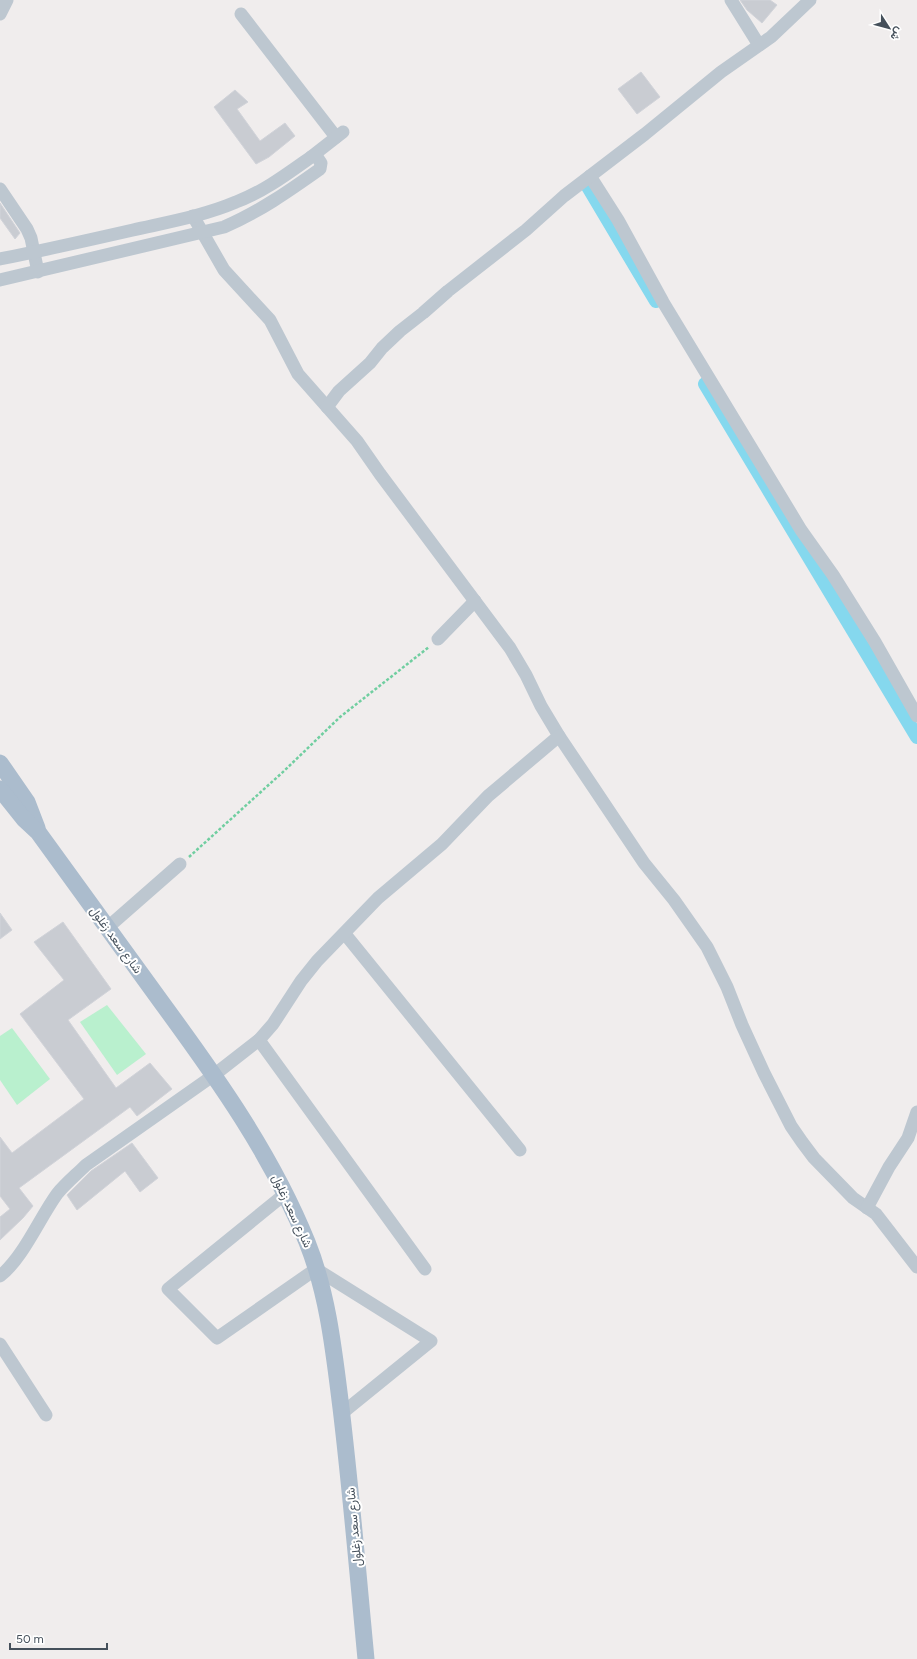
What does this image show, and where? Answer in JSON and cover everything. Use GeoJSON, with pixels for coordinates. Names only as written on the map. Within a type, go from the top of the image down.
{"type":"FeatureCollection","features":[{"type":"Feature","properties":{"kind":"main road","name":"شارع سعد زغلول"},"geometry":{"type":"LineString","coordinates":[[0,763],[27,802],[38,832]]}},
{"type":"Feature","properties":{"kind":"main road","name":"شارع سعد زغلول"},"geometry":{"type":"LineString","coordinates":[[0,789],[24,819],[38,832],[214,1075],[268,1160],[308,1243],[329,1322],[351,1497],[366,1659]]}},
{"type":"Feature","properties":{"kind":"street"},"geometry":{"type":"LineString","coordinates":[[731,0],[759,45]]}},
{"type":"Feature","properties":{"kind":"street"},"geometry":{"type":"LineString","coordinates":[[327,407],[339,391],[370,363],[382,348],[400,330],[526,230],[564,196],[645,134],[721,72],[771,37],[810,0]]}},
{"type":"Feature","properties":{"kind":"street"},"geometry":{"type":"LineString","coordinates":[[0,259],[193,216],[237,202],[262,190],[340,135],[241,14]]}},
{"type":"Feature","properties":{"kind":"street"},"geometry":{"type":"LineString","coordinates":[[0,280],[224,227],[247,217],[272,202],[320,169],[320,160],[317,157],[311,156]]}},
{"type":"Feature","properties":{"kind":"street"},"geometry":{"type":"LineString","coordinates":[[590,176],[618,220],[663,302],[801,530],[833,575],[875,642],[917,716]]}},
{"type":"Feature","properties":{"kind":"street"},"geometry":{"type":"LineString","coordinates":[[0,189],[27,229],[31,238],[38,272]]}},
{"type":"Feature","properties":{"kind":"street"},"geometry":{"type":"LineString","coordinates":[[193,216],[224,270],[270,320],[298,374],[312,392],[357,441],[520,664],[541,706],[559,736],[644,863],[678,905],[707,947],[722,976],[764,1072],[791,1126],[802,1142],[814,1158],[845,1190],[860,1204],[876,1214],[917,1267]]}},
{"type":"Feature","properties":{"kind":"street"},"geometry":{"type":"LineString","coordinates":[[438,638],[475,601]]}},
{"type":"Feature","properties":{"kind":"street"},"geometry":{"type":"LineString","coordinates":[[0,1276],[17,1257],[58,1194],[68,1182],[86,1166],[214,1075],[259,1040],[273,1024],[309,971],[378,898],[442,844],[488,796],[559,736]]}},
{"type":"Feature","properties":{"kind":"street"},"geometry":{"type":"LineString","coordinates":[[107,928],[180,864]]}},
{"type":"Feature","properties":{"kind":"street"},"geometry":{"type":"LineString","coordinates":[[345,934],[520,1150]]}},
{"type":"Feature","properties":{"kind":"street"},"geometry":{"type":"LineString","coordinates":[[259,1040],[425,1269]]}},
{"type":"Feature","properties":{"kind":"street"},"geometry":{"type":"LineString","coordinates":[[867,1208],[889,1167],[908,1138],[917,1112]]}},
{"type":"Feature","properties":{"kind":"street"},"geometry":{"type":"LineString","coordinates":[[285,1194],[168,1289],[217,1338],[316,1269],[431,1341],[341,1414]]}},
{"type":"Feature","properties":{"kind":"street"},"geometry":{"type":"LineString","coordinates":[[0,1344],[5,1361],[46,1415]]}},
{"type":"Feature","properties":{"kind":"path"},"geometry":{"type":"LineString","coordinates":[[180,864],[284,771],[340,717],[423,653],[438,638]]}},
{"type":"Feature","properties":{"kind":"green space"},"geometry":{"type":"Polygon","coordinates":[[[107,1005],[146,1054],[117,1075],[80,1022],[107,1005]]]}},
{"type":"Feature","properties":{"kind":"green space"},"geometry":{"type":"Polygon","coordinates":[[[12,1028],[50,1079],[17,1105],[0,1080],[0,1036],[12,1028]]]}},
{"type":"Feature","properties":{"kind":"building"},"geometry":{"type":"Polygon","coordinates":[[[740,0],[770,0],[777,5],[762,23],[747,10],[740,0]]]}},
{"type":"Feature","properties":{"kind":"building"},"geometry":{"type":"Polygon","coordinates":[[[641,72],[660,97],[637,114],[618,89],[641,72]]]}},
{"type":"Feature","properties":{"kind":"building"},"geometry":{"type":"Polygon","coordinates":[[[235,90],[248,102],[237,109],[260,141],[285,123],[295,136],[269,157],[256,164],[214,107],[235,90]]]}},
{"type":"Feature","properties":{"kind":"building"},"geometry":{"type":"Polygon","coordinates":[[[0,203],[20,233],[15,239],[0,218],[0,203]]]}},
{"type":"Feature","properties":{"kind":"building"},"geometry":{"type":"Polygon","coordinates":[[[0,913],[12,930],[0,939],[0,913]]]}},
{"type":"Feature","properties":{"kind":"building"},"geometry":{"type":"Polygon","coordinates":[[[63,922],[111,989],[68,1020],[116,1088],[150,1063],[172,1089],[137,1116],[130,1107],[19,1188],[33,1206],[0,1240],[0,1217],[10,1209],[0,1196],[0,1137],[12,1153],[84,1099],[20,1014],[64,980],[34,942],[63,922]]]}},
{"type":"Feature","properties":{"kind":"building"},"geometry":{"type":"Polygon","coordinates":[[[132,1143],[158,1178],[140,1192],[125,1171],[77,1210],[67,1195],[91,1171],[132,1143]]]}},
{"type":"Feature","properties":{"kind":"waterway"},"geometry":{"type":"LineString","coordinates":[[587,185],[656,301]]}},
{"type":"Feature","properties":{"kind":"waterway"},"geometry":{"type":"LineString","coordinates":[[705,384],[917,737]]}}]}
